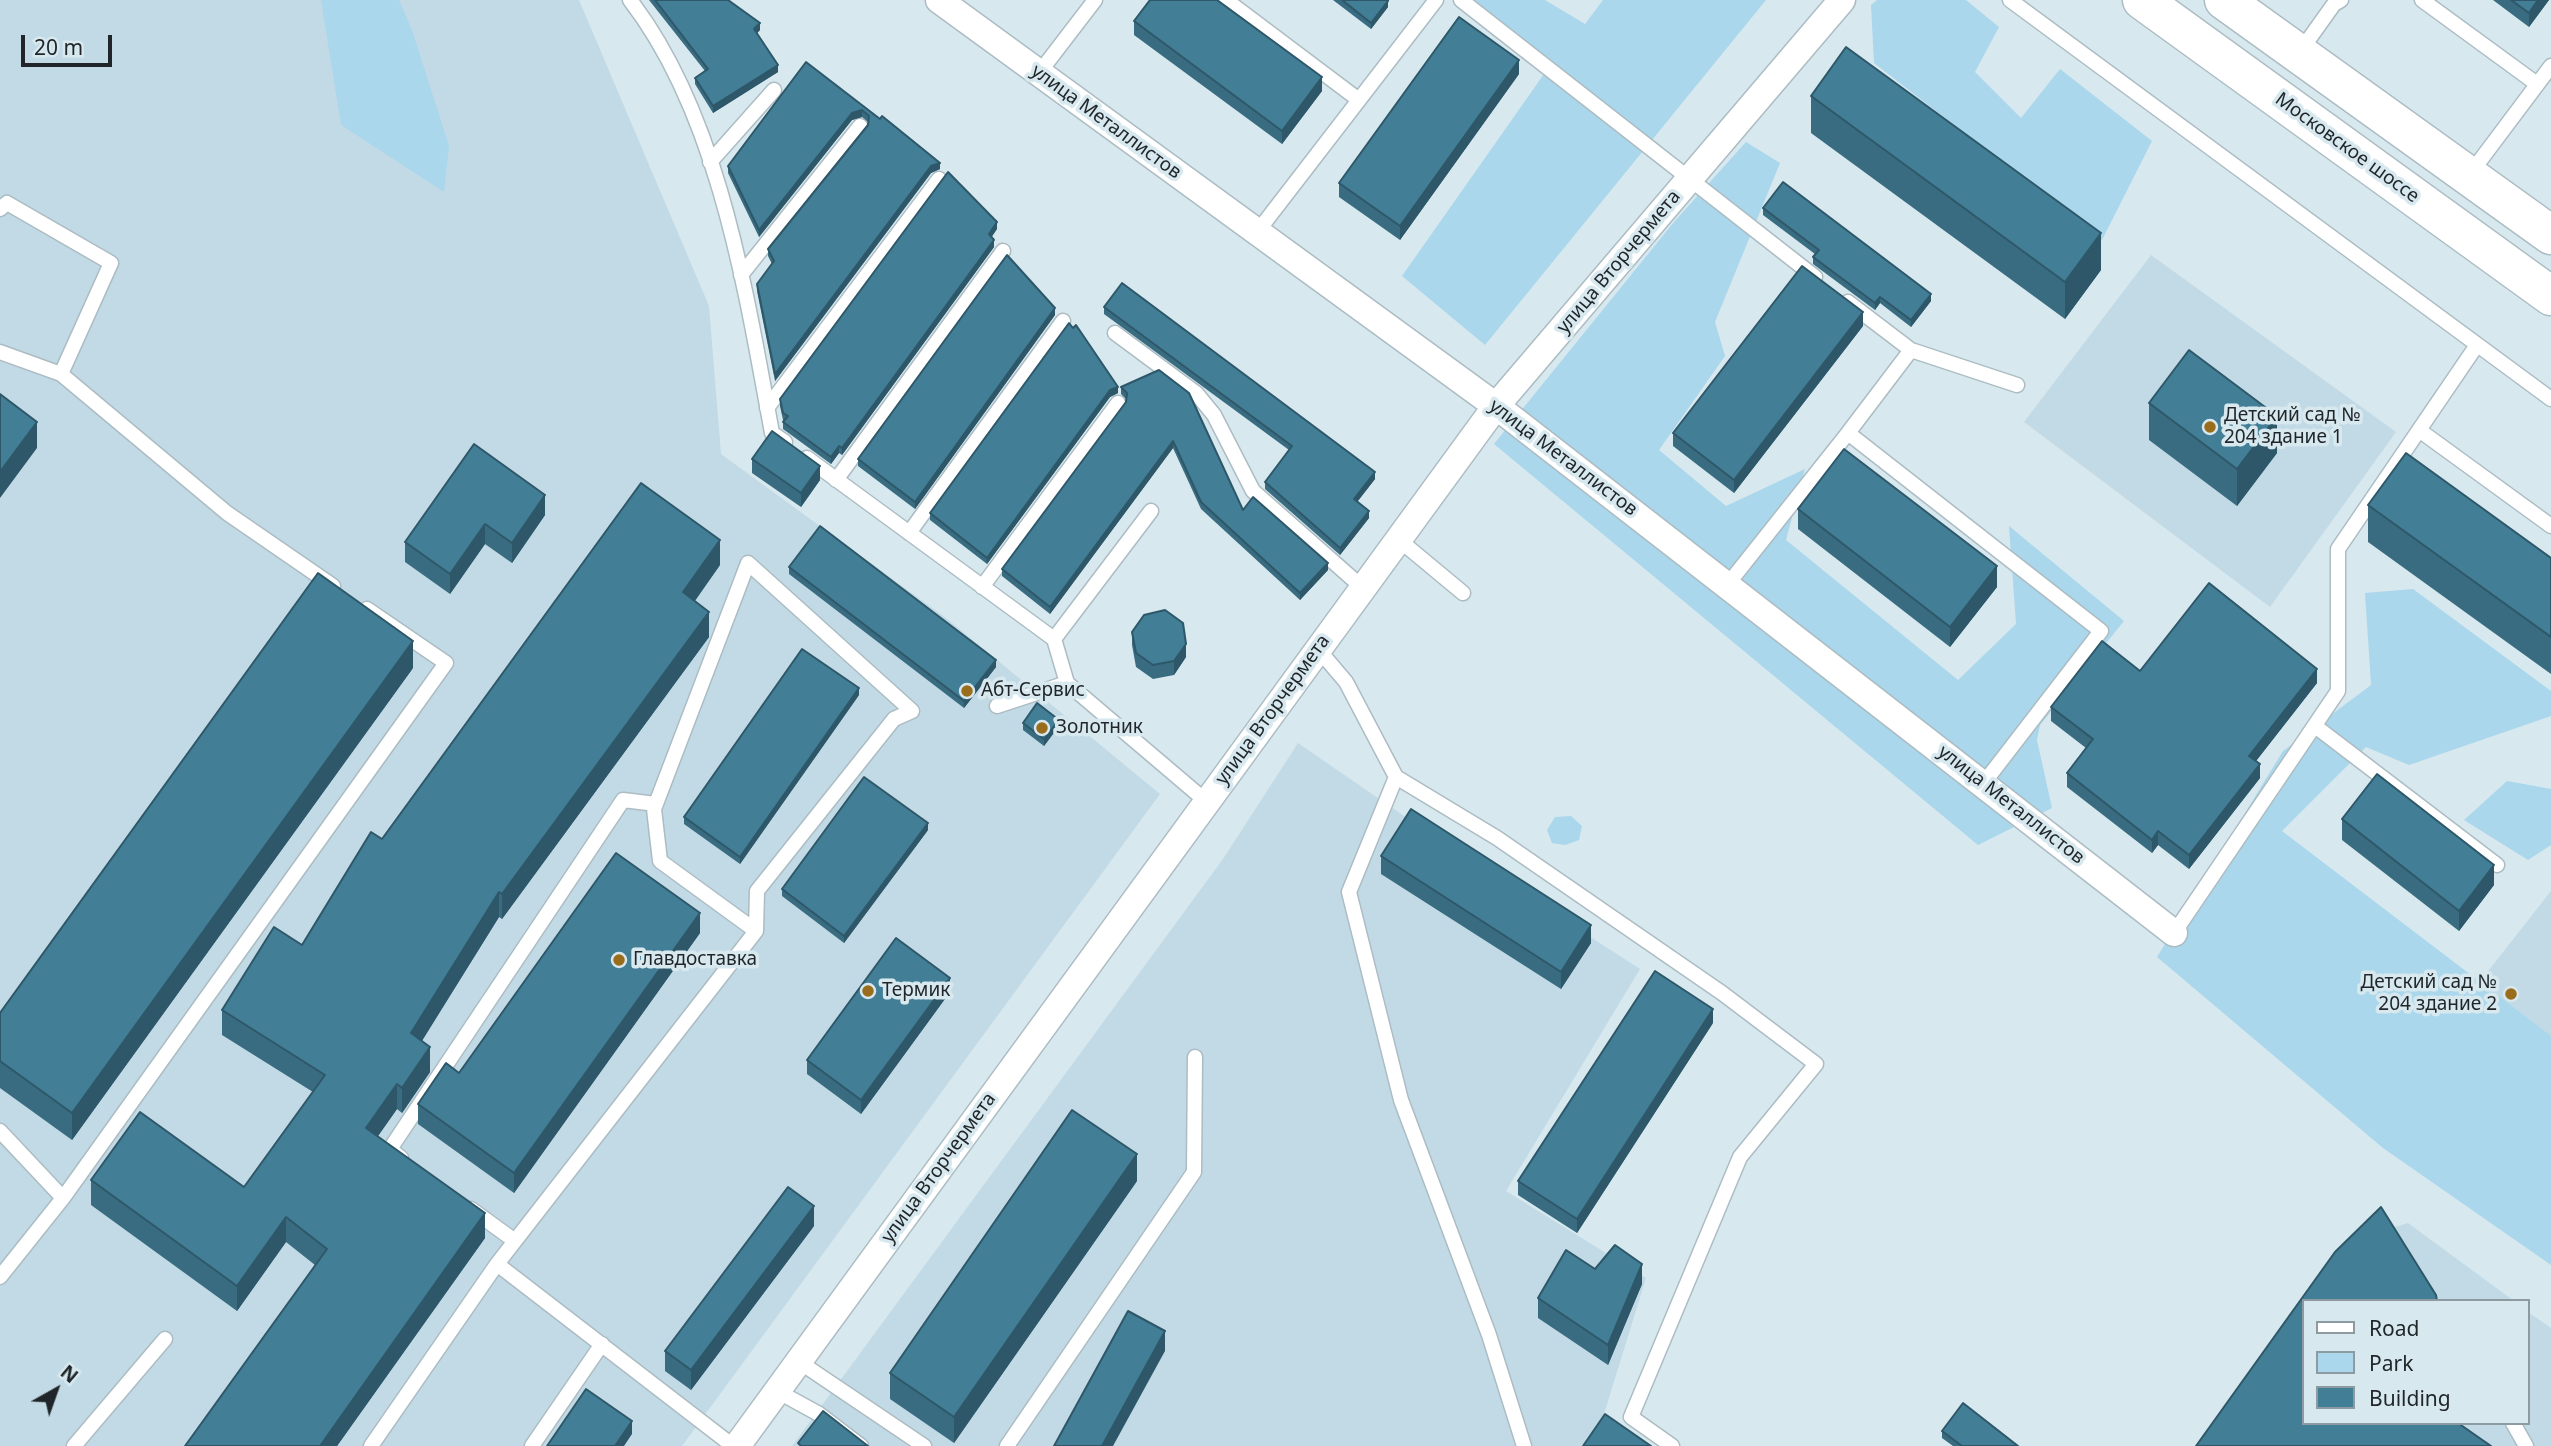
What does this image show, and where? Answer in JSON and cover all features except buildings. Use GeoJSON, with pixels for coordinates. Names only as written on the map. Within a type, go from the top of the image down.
{"type":"FeatureCollection","features":[{"type":"Feature","properties":{"kind":"main road","name":"Московское шоссе"},"geometry":{"type":"LineString","coordinates":[[2142,0],[2551,296]]}},
{"type":"Feature","properties":{"kind":"main road"},"geometry":{"type":"LineString","coordinates":[[2224,0],[2551,235]]}},
{"type":"Feature","properties":{"kind":"street","name":"улица Металлистов"},"geometry":{"type":"LineString","coordinates":[[939,0],[1496,406],[2174,933]]}},
{"type":"Feature","properties":{"kind":"street","name":"улица Вторчермета"},"geometry":{"type":"LineString","coordinates":[[735,1446],[1496,406],[1842,0]]}},
{"type":"Feature","properties":{"kind":"lane"},"geometry":{"type":"LineString","coordinates":[[630,0],[654,31],[702,136],[741,275],[772,433],[1054,639],[1067,683],[1207,802]]}},
{"type":"Feature","properties":{"kind":"lane"},"geometry":{"type":"LineString","coordinates":[[1039,74],[1095,0]]}},
{"type":"Feature","properties":{"kind":"lane"},"geometry":{"type":"LineString","coordinates":[[1226,0],[1359,100]]}},
{"type":"Feature","properties":{"kind":"lane"},"geometry":{"type":"LineString","coordinates":[[1258,231],[1436,0]]}},
{"type":"Feature","properties":{"kind":"lane"},"geometry":{"type":"LineString","coordinates":[[1461,0],[1688,181],[1911,350],[2017,385]]}},
{"type":"Feature","properties":{"kind":"lane"},"geometry":{"type":"LineString","coordinates":[[2010,0],[2551,400]]}},
{"type":"Feature","properties":{"kind":"lane"},"geometry":{"type":"LineString","coordinates":[[2299,53],[2334,4],[2341,0]]}},
{"type":"Feature","properties":{"kind":"lane"},"geometry":{"type":"LineString","coordinates":[[2422,0],[2537,85]]}},
{"type":"Feature","properties":{"kind":"lane"},"geometry":{"type":"LineString","coordinates":[[2469,175],[2551,66]]}},
{"type":"Feature","properties":{"kind":"lane"},"geometry":{"type":"LineString","coordinates":[[710,162],[774,90]]}},
{"type":"Feature","properties":{"kind":"lane"},"geometry":{"type":"LineString","coordinates":[[741,275],[860,126]]}},
{"type":"Feature","properties":{"kind":"lane"},"geometry":{"type":"LineString","coordinates":[[767,408],[939,179]]}},
{"type":"Feature","properties":{"kind":"lane"},"geometry":{"type":"LineString","coordinates":[[0,209],[7,202],[111,263],[61,374]]}},
{"type":"Feature","properties":{"kind":"lane"},"geometry":{"type":"LineString","coordinates":[[836,480],[1003,251]]}},
{"type":"Feature","properties":{"kind":"lane"},"geometry":{"type":"LineString","coordinates":[[909,533],[1063,321]]}},
{"type":"Feature","properties":{"kind":"lane"},"geometry":{"type":"LineString","coordinates":[[1115,332],[1196,394],[1214,415],[1253,491],[1363,588]]}},
{"type":"Feature","properties":{"kind":"lane"},"geometry":{"type":"LineString","coordinates":[[2174,933],[2338,691],[2338,550],[2477,345]]}},
{"type":"Feature","properties":{"kind":"lane"},"geometry":{"type":"LineString","coordinates":[[1728,584],[1911,350]]}},
{"type":"Feature","properties":{"kind":"lane"},"geometry":{"type":"LineString","coordinates":[[0,352],[61,374],[227,513],[446,663],[63,1198],[0,1277]]}},
{"type":"Feature","properties":{"kind":"lane"},"geometry":{"type":"LineString","coordinates":[[982,587],[1118,403]]}},
{"type":"Feature","properties":{"kind":"lane"},"geometry":{"type":"LineString","coordinates":[[2419,430],[2551,526]]}},
{"type":"Feature","properties":{"kind":"lane"},"geometry":{"type":"LineString","coordinates":[[1847,433],[2101,631],[1983,784]]}},
{"type":"Feature","properties":{"kind":"lane"},"geometry":{"type":"LineString","coordinates":[[1054,639],[1151,511]]}},
{"type":"Feature","properties":{"kind":"lane"},"geometry":{"type":"LineString","coordinates":[[1398,539],[1463,593]]}},
{"type":"Feature","properties":{"kind":"lane"},"geometry":{"type":"LineString","coordinates":[[371,1446],[497,1265],[756,931],[757,891],[894,719],[912,711],[748,563],[656,804],[660,861],[756,931]]}},
{"type":"Feature","properties":{"kind":"lane"},"geometry":{"type":"LineString","coordinates":[[1318,649],[1346,682],[1396,777],[1508,845],[1723,993],[1816,1064],[1740,1157],[1631,1417],[1672,1446]]}},
{"type":"Feature","properties":{"kind":"lane"},"geometry":{"type":"LineString","coordinates":[[997,706],[1067,683]]}},
{"type":"Feature","properties":{"kind":"lane"},"geometry":{"type":"LineString","coordinates":[[2315,726],[2497,865]]}},
{"type":"Feature","properties":{"kind":"lane"},"geometry":{"type":"LineString","coordinates":[[1396,777],[1349,892],[1401,1100],[1489,1335],[1524,1446]]}},
{"type":"Feature","properties":{"kind":"lane"},"geometry":{"type":"LineString","coordinates":[[411,1165],[390,1149],[623,800],[656,804]]}},
{"type":"Feature","properties":{"kind":"lane"},"geometry":{"type":"LineString","coordinates":[[1007,1446],[1194,1172],[1195,1057]]}},
{"type":"Feature","properties":{"kind":"lane"},"geometry":{"type":"LineString","coordinates":[[0,1131],[63,1198]]}},
{"type":"Feature","properties":{"kind":"lane"},"geometry":{"type":"LineString","coordinates":[[463,1203],[515,1241]]}},
{"type":"Feature","properties":{"kind":"lane"},"geometry":{"type":"LineString","coordinates":[[497,1265],[735,1446]]}},
{"type":"Feature","properties":{"kind":"lane"},"geometry":{"type":"LineString","coordinates":[[74,1446],[164,1339]]}},
{"type":"Feature","properties":{"kind":"lane"},"geometry":{"type":"LineString","coordinates":[[532,1446],[602,1344]]}},
{"type":"Feature","properties":{"kind":"lane"},"geometry":{"type":"LineString","coordinates":[[798,1361],[924,1446]]}},
{"type":"Feature","properties":{"kind":"lane"},"geometry":{"type":"LineString","coordinates":[[776,1391],[819,1414],[861,1446]]}},
{"type":"Feature","properties":{"kind":"lane"},"geometry":{"type":"LineString","coordinates":[[2513,1425],[2526,1446]]}},
{"type":"Feature","properties":{"kind":"shaded area"},"geometry":{"type":"Polygon","coordinates":[[[0,0],[579,0],[709,306],[721,454],[946,618],[1160,794],[682,1446],[0,1446],[0,0]]]}},
{"type":"Feature","properties":{"kind":"shaded area","name":"Детский сад № 204 здание 1"},"geometry":{"type":"Polygon","coordinates":[[[2151,255],[2396,432],[2270,607],[2024,422],[2151,255]]]}},
{"type":"Feature","properties":{"kind":"shaded area"},"geometry":{"type":"Polygon","coordinates":[[[1298,743],[1420,827],[1640,969],[1506,1191],[1646,1278],[1604,1414],[1651,1446],[792,1446],[1223,859],[1298,743]]]}},
{"type":"Feature","properties":{"kind":"shaded area","name":"Детский сад № 204 здание 2"},"geometry":{"type":"Polygon","coordinates":[[[2551,891],[2551,1211],[2390,1096],[2551,891]]]}},
{"type":"Feature","properties":{"kind":"shaded area"},"geometry":{"type":"Polygon","coordinates":[[[2408,1223],[2511,1299],[2312,1299],[2388,1229],[2408,1223]]]}},
{"type":"Feature","properties":{"kind":"shaded area"},"geometry":{"type":"Polygon","coordinates":[[[2530,1313],[2551,1328],[2551,1446],[2205,1446],[2302,1423],[2530,1425],[2530,1313]]]}},
{"type":"Feature","properties":{"kind":"green space"},"geometry":{"type":"Polygon","coordinates":[[[321,0],[399,0],[412,30],[449,146],[444,192],[341,125],[321,0]]]}},
{"type":"Feature","properties":{"kind":"green space"},"geometry":{"type":"Polygon","coordinates":[[[1463,0],[1545,0],[1585,24],[1603,0],[1766,0],[1485,345],[1402,276],[1544,74],[1459,4],[1463,0]]]}},
{"type":"Feature","properties":{"kind":"green space"},"geometry":{"type":"Polygon","coordinates":[[[1877,0],[1966,0],[1999,27],[1975,72],[2021,118],[2060,69],[2152,141],[2102,240],[1874,63],[1871,5],[1877,0]]]}},
{"type":"Feature","properties":{"kind":"green space"},"geometry":{"type":"Polygon","coordinates":[[[1746,142],[1780,163],[1715,322],[1725,356],[1659,450],[1726,506],[1805,469],[1786,540],[1958,680],[2016,624],[2009,526],[2124,621],[2040,725],[2037,740],[2052,808],[1978,845],[1494,444],[1674,222],[1746,142]]]}},
{"type":"Feature","properties":{"kind":"green space"},"geometry":{"type":"Polygon","coordinates":[[[2413,589],[2551,691],[2551,716],[2409,765],[2366,747],[2282,831],[2551,1036],[2551,1265],[2383,1148],[2157,957],[2283,751],[2371,685],[2365,593],[2413,589]]]}},
{"type":"Feature","properties":{"kind":"green space"},"geometry":{"type":"Polygon","coordinates":[[[2507,781],[2551,789],[2551,845],[2528,860],[2464,820],[2507,781]]]}},
{"type":"Feature","properties":{"kind":"green space"},"geometry":{"type":"Polygon","coordinates":[[[1571,816],[1582,826],[1579,840],[1565,845],[1552,843],[1547,830],[1555,817],[1571,816]]]}},
{"type":"Feature","properties":{"kind":"place","name":"Детский сад № 204 здание 1"},"geometry":{"type":"Point","coordinates":[2210,427]}},
{"type":"Feature","properties":{"kind":"place","name":"Абт-Сервис"},"geometry":{"type":"Point","coordinates":[967,691]}},
{"type":"Feature","properties":{"kind":"place","name":"Золотник"},"geometry":{"type":"Point","coordinates":[1042,728]}},
{"type":"Feature","properties":{"kind":"place","name":"Главдоставка"},"geometry":{"type":"Point","coordinates":[619,960]}},
{"type":"Feature","properties":{"kind":"place","name":"Термик"},"geometry":{"type":"Point","coordinates":[868,991]}},
{"type":"Feature","properties":{"kind":"place","name":"Детский сад № 204 здание 2"},"geometry":{"type":"Point","coordinates":[2511,994]}}]}
